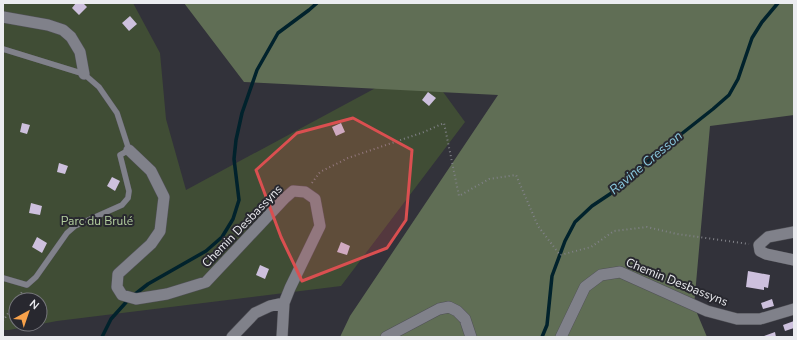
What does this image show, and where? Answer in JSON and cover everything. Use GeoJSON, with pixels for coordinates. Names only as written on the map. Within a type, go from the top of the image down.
{"type":"FeatureCollection","features":[{"type":"Feature","properties":{"kind":"street"},"geometry":{"type":"LineString","coordinates":[[3,17],[48,25],[63,30],[71,37],[80,52],[84,74]]}},
{"type":"Feature","properties":{"kind":"street","name":"Chemin Desbassyns"},"geometry":{"type":"LineString","coordinates":[[129,150],[150,171],[164,197],[160,231],[151,244],[118,274],[117,287],[122,295],[136,299],[167,294],[206,282],[293,191],[306,192]]}},
{"type":"Feature","properties":{"kind":"street"},"geometry":{"type":"LineString","coordinates":[[282,337],[284,303],[320,226],[315,199],[306,192]]}},
{"type":"Feature","properties":{"kind":"street"},"geometry":{"type":"LineString","coordinates":[[794,232],[768,237],[759,245],[760,251],[766,254],[794,260]]}},
{"type":"Feature","properties":{"kind":"street","name":"Chemin Desbassyns"},"geometry":{"type":"LineString","coordinates":[[561,337],[585,287],[601,275],[620,272],[707,311],[737,319],[760,319],[794,309]]}},
{"type":"Feature","properties":{"kind":"street"},"geometry":{"type":"LineString","coordinates":[[232,337],[254,313],[270,306],[284,303]]}},
{"type":"Feature","properties":{"kind":"street"},"geometry":{"type":"LineString","coordinates":[[386,337],[439,309],[449,307],[457,311],[465,319],[471,337]]}},
{"type":"Feature","properties":{"kind":"lane"},"geometry":{"type":"LineString","coordinates":[[3,49],[84,74],[99,87],[117,113],[129,150],[120,155],[129,191],[128,198],[122,205],[75,226],[67,233],[36,277],[27,285],[3,278]]}},
{"type":"Feature","properties":{"kind":"path"},"geometry":{"type":"LineString","coordinates":[[306,192],[320,172],[348,158],[444,124],[459,196],[489,179],[516,175],[538,226],[560,255],[591,247],[614,231],[647,227],[677,234],[759,245]]}},
{"type":"Feature","properties":{"kind":"highlighted area"},"geometry":{"type":"Polygon","coordinates":[[[353,118],[412,150],[406,220],[387,248],[302,281],[281,237],[256,170],[297,133],[353,118]]]}},
{"type":"Feature","properties":{"kind":"green space","name":"Parc du Brulé"},"geometry":{"type":"Polygon","coordinates":[[[3,3],[133,3],[160,53],[166,119],[186,190],[422,63],[465,122],[341,286],[48,323],[48,292],[8,292],[8,330],[3,330],[3,3]]]}},
{"type":"Feature","properties":{"kind":"green space"},"geometry":{"type":"Polygon","coordinates":[[[184,3],[794,3],[794,115],[710,126],[694,306],[707,337],[340,337],[350,316],[498,95],[244,82],[184,3]]]}},
{"type":"Feature","properties":{"kind":"building"},"geometry":{"type":"Polygon","coordinates":[[[76,3],[83,3],[87,7],[79,15],[72,8],[76,3]]]}},
{"type":"Feature","properties":{"kind":"building"},"geometry":{"type":"Polygon","coordinates":[[[130,16],[137,24],[129,31],[122,23],[130,16]]]}},
{"type":"Feature","properties":{"kind":"building"},"geometry":{"type":"Polygon","coordinates":[[[428,92],[436,98],[429,106],[422,100],[428,92]]]}},
{"type":"Feature","properties":{"kind":"building"},"geometry":{"type":"Polygon","coordinates":[[[22,123],[30,125],[27,134],[20,132],[22,123]]]}},
{"type":"Feature","properties":{"kind":"building"},"geometry":{"type":"Polygon","coordinates":[[[341,123],[345,132],[336,136],[332,127],[341,123]]]}},
{"type":"Feature","properties":{"kind":"building"},"geometry":{"type":"Polygon","coordinates":[[[59,163],[68,166],[65,174],[57,172],[59,163]]]}},
{"type":"Feature","properties":{"kind":"building"},"geometry":{"type":"Polygon","coordinates":[[[112,177],[120,181],[115,191],[107,186],[112,177]]]}},
{"type":"Feature","properties":{"kind":"building"},"geometry":{"type":"Polygon","coordinates":[[[31,203],[42,206],[40,215],[29,213],[31,203]]]}},
{"type":"Feature","properties":{"kind":"building"},"geometry":{"type":"Polygon","coordinates":[[[37,237],[47,243],[42,253],[32,247],[37,237]]]}},
{"type":"Feature","properties":{"kind":"building"},"geometry":{"type":"Polygon","coordinates":[[[341,242],[350,246],[347,255],[337,252],[341,242]]]}},
{"type":"Feature","properties":{"kind":"building"},"geometry":{"type":"Polygon","coordinates":[[[260,265],[269,269],[265,279],[256,275],[260,265]]]}},
{"type":"Feature","properties":{"kind":"building"},"geometry":{"type":"Polygon","coordinates":[[[748,271],[770,275],[768,288],[764,287],[764,290],[746,287],[748,271]]]}},
{"type":"Feature","properties":{"kind":"building"},"geometry":{"type":"Polygon","coordinates":[[[772,299],[774,306],[763,309],[761,303],[772,299]]]}},
{"type":"Feature","properties":{"kind":"building"},"geometry":{"type":"Polygon","coordinates":[[[794,321],[794,328],[785,331],[783,325],[794,321]]]}},
{"type":"Feature","properties":{"kind":"building"},"geometry":{"type":"Polygon","coordinates":[[[775,332],[776,337],[761,337],[775,332]]]}},
{"type":"Feature","properties":{"kind":"waterway"},"geometry":{"type":"LineString","coordinates":[[134,295],[148,284],[206,251],[222,237],[233,219],[239,200],[234,159],[236,140],[242,113],[257,70],[278,33],[317,3]]}},
{"type":"Feature","properties":{"kind":"waterway","name":"Ravine Cresson"},"geometry":{"type":"LineString","coordinates":[[542,337],[547,325],[552,276],[565,241],[575,222],[592,206],[610,194],[656,154],[729,95],[738,79],[752,38],[762,22],[778,3]]}},
{"type":"Feature","properties":{"kind":"waterway"},"geometry":{"type":"LineString","coordinates":[[102,337],[111,319],[129,299]]}}]}
